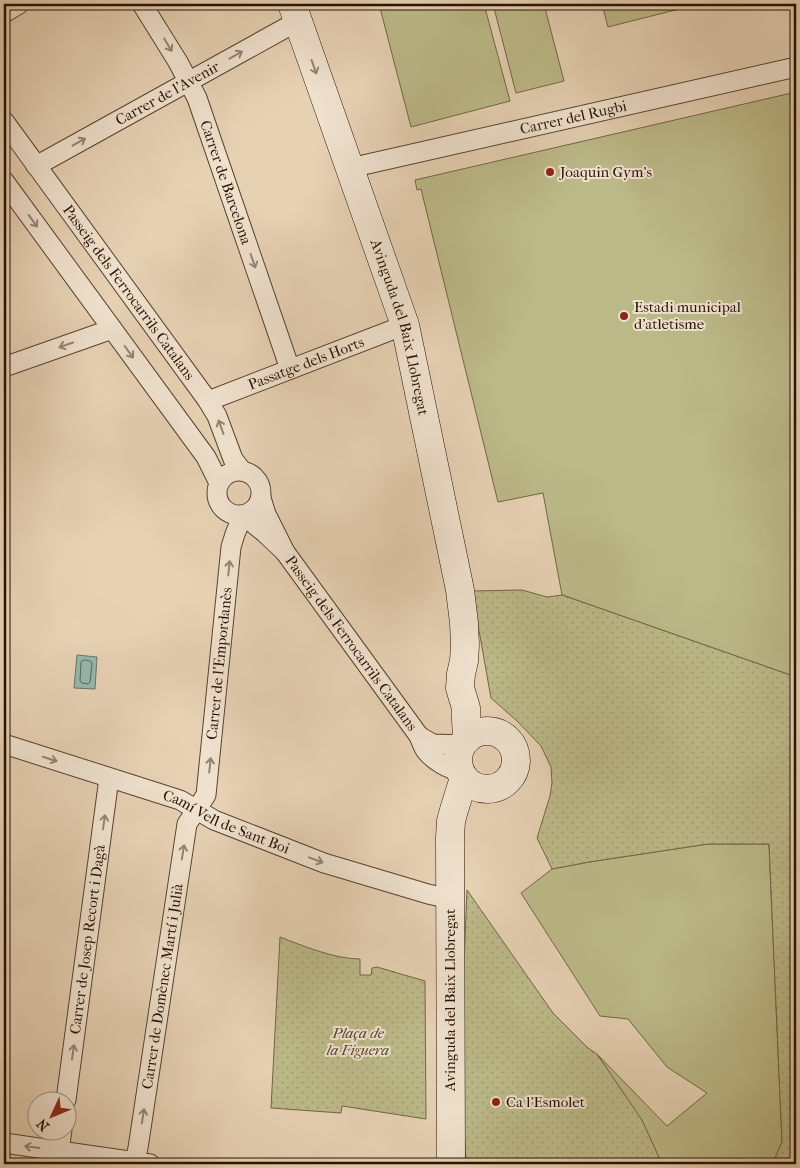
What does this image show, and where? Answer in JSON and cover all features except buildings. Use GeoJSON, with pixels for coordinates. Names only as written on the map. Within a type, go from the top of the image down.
{"type":"FeatureCollection","features":[{"type":"Feature","properties":{"kind":"main road","name":"Avinguda del Baix Llobregat"},"geometry":{"type":"LineString","coordinates":[[295,12],[404,325],[460,590],[465,645],[464,661],[460,674],[460,688],[466,708],[466,719],[464,758],[450,836],[451,1164]]}},
{"type":"Feature","properties":{"kind":"main road","name":"Avinguda del Baix Llobregat"},"geometry":{"type":"LineString","coordinates":[[464,661],[470,671],[474,692],[481,709],[500,734]]}},
{"type":"Feature","properties":{"kind":"main road"},"geometry":{"type":"LineString","coordinates":[[450,836],[479,801],[494,789],[510,780],[514,772],[516,754],[507,738],[492,731],[481,732],[464,758],[470,784],[478,788],[494,789]]}},
{"type":"Feature","properties":{"kind":"street"},"geometry":{"type":"LineString","coordinates":[[4,13],[19,4]]}},
{"type":"Feature","properties":{"kind":"street","name":"Carrer de Barcelona"},"geometry":{"type":"LineString","coordinates":[[142,4],[178,62],[197,98],[290,369]]}},
{"type":"Feature","properties":{"kind":"street","name":"Carrer de l'Avenir"},"geometry":{"type":"LineString","coordinates":[[36,166],[188,82],[295,12]]}},
{"type":"Feature","properties":{"kind":"street","name":"Carrer del Rugbi"},"geometry":{"type":"LineString","coordinates":[[350,168],[796,67]]}},
{"type":"Feature","properties":{"kind":"street","name":"Passeig dels Ferrocarrils Catalans"},"geometry":{"type":"LineString","coordinates":[[4,122],[208,401],[233,459],[242,471]]}},
{"type":"Feature","properties":{"kind":"street"},"geometry":{"type":"LineString","coordinates":[[4,181],[206,457],[219,483]]}},
{"type":"Feature","properties":{"kind":"street","name":"Passatge dels Horts"},"geometry":{"type":"LineString","coordinates":[[208,401],[404,325]]}},
{"type":"Feature","properties":{"kind":"street"},"geometry":{"type":"LineString","coordinates":[[4,367],[112,329]]}},
{"type":"Feature","properties":{"kind":"street"},"geometry":{"type":"LineString","coordinates":[[242,471],[248,473],[258,482],[260,498],[253,510],[243,515],[232,514],[220,505],[217,491],[219,483],[228,474],[242,471]]}},
{"type":"Feature","properties":{"kind":"street","name":"Passeig dels Ferrocarrils Catalans"},"geometry":{"type":"LineString","coordinates":[[260,498],[285,552],[419,736],[425,750],[434,759],[452,770],[464,758],[419,736]]}},
{"type":"Feature","properties":{"kind":"street","name":"Passeig dels Ferrocarrils Catalans"},"geometry":{"type":"LineString","coordinates":[[243,515],[285,552]]}},
{"type":"Feature","properties":{"kind":"street","name":"Carrer de l'Empordanès"},"geometry":{"type":"LineString","coordinates":[[196,810],[206,796],[231,547],[243,515]]}},
{"type":"Feature","properties":{"kind":"street","name":"Camí Vell de Sant Boi"},"geometry":{"type":"LineString","coordinates":[[4,744],[180,800],[214,820],[324,863],[450,899]]}},
{"type":"Feature","properties":{"kind":"street","name":"Carrer de Josep Recort i Dagà"},"geometry":{"type":"LineString","coordinates":[[67,1090],[110,778]]}},
{"type":"Feature","properties":{"kind":"street","name":"Carrer de Domènec Martí i Julià"},"geometry":{"type":"LineString","coordinates":[[139,1164],[138,1148],[187,824],[196,810]]}},
{"type":"Feature","properties":{"kind":"street"},"geometry":{"type":"LineString","coordinates":[[59,1151],[61,1140]]}},
{"type":"Feature","properties":{"kind":"street"},"geometry":{"type":"LineString","coordinates":[[4,1143],[139,1164]]}},
{"type":"Feature","properties":{"kind":"green space"},"geometry":{"type":"Polygon","coordinates":[[[379,4],[484,4],[510,101],[411,127],[379,4]]]}},
{"type":"Feature","properties":{"kind":"green space"},"geometry":{"type":"Polygon","coordinates":[[[493,4],[544,4],[564,81],[516,93],[493,4]]]}},
{"type":"Feature","properties":{"kind":"green space"},"geometry":{"type":"Polygon","coordinates":[[[602,4],[699,4],[608,27],[602,4]]]}},
{"type":"Feature","properties":{"kind":"green space","name":"Estadi municipal d'atletisme"},"geometry":{"type":"Polygon","coordinates":[[[796,92],[796,677],[562,595],[543,493],[498,502],[421,189],[417,190],[415,180],[796,92]]]}},
{"type":"Feature","properties":{"kind":"green space"},"geometry":{"type":"Polygon","coordinates":[[[522,590],[547,597],[562,595],[796,677],[796,1164],[773,1163],[782,1142],[769,844],[708,844],[552,869],[537,838],[550,796],[552,783],[551,767],[541,746],[491,698],[472,591],[522,590]]]}},
{"type":"Feature","properties":{"kind":"green space"},"geometry":{"type":"Polygon","coordinates":[[[708,844],[769,844],[782,1142],[774,1164],[662,1164],[641,1120],[597,1054],[667,1126],[707,1093],[667,1067],[628,1019],[600,1016],[521,893],[552,869],[708,844]]]}},
{"type":"Feature","properties":{"kind":"green space"},"geometry":{"type":"Polygon","coordinates":[[[467,890],[553,1013],[588,1048],[597,1054],[642,1120],[662,1164],[466,1164],[460,1061],[467,890]]]}},
{"type":"Feature","properties":{"kind":"green space","name":"Plaça de la Figuera"},"geometry":{"type":"Polygon","coordinates":[[[280,937],[340,957],[360,959],[360,975],[371,975],[372,968],[377,967],[425,981],[426,1119],[342,1106],[341,1113],[271,1108],[280,937]]]}},
{"type":"Feature","properties":{"kind":"water"},"geometry":{"type":"Polygon","coordinates":[[[77,655],[97,657],[95,689],[74,688],[77,655]]]}},
{"type":"Feature","properties":{"kind":"place","name":"Joaquin Gym's"},"geometry":{"type":"Point","coordinates":[550,172]}},
{"type":"Feature","properties":{"kind":"place","name":"Estadi municipal d'atletisme"},"geometry":{"type":"Point","coordinates":[624,316]}},
{"type":"Feature","properties":{"kind":"place","name":"Ca l'Esmolet"},"geometry":{"type":"Point","coordinates":[496,1102]}}]}
